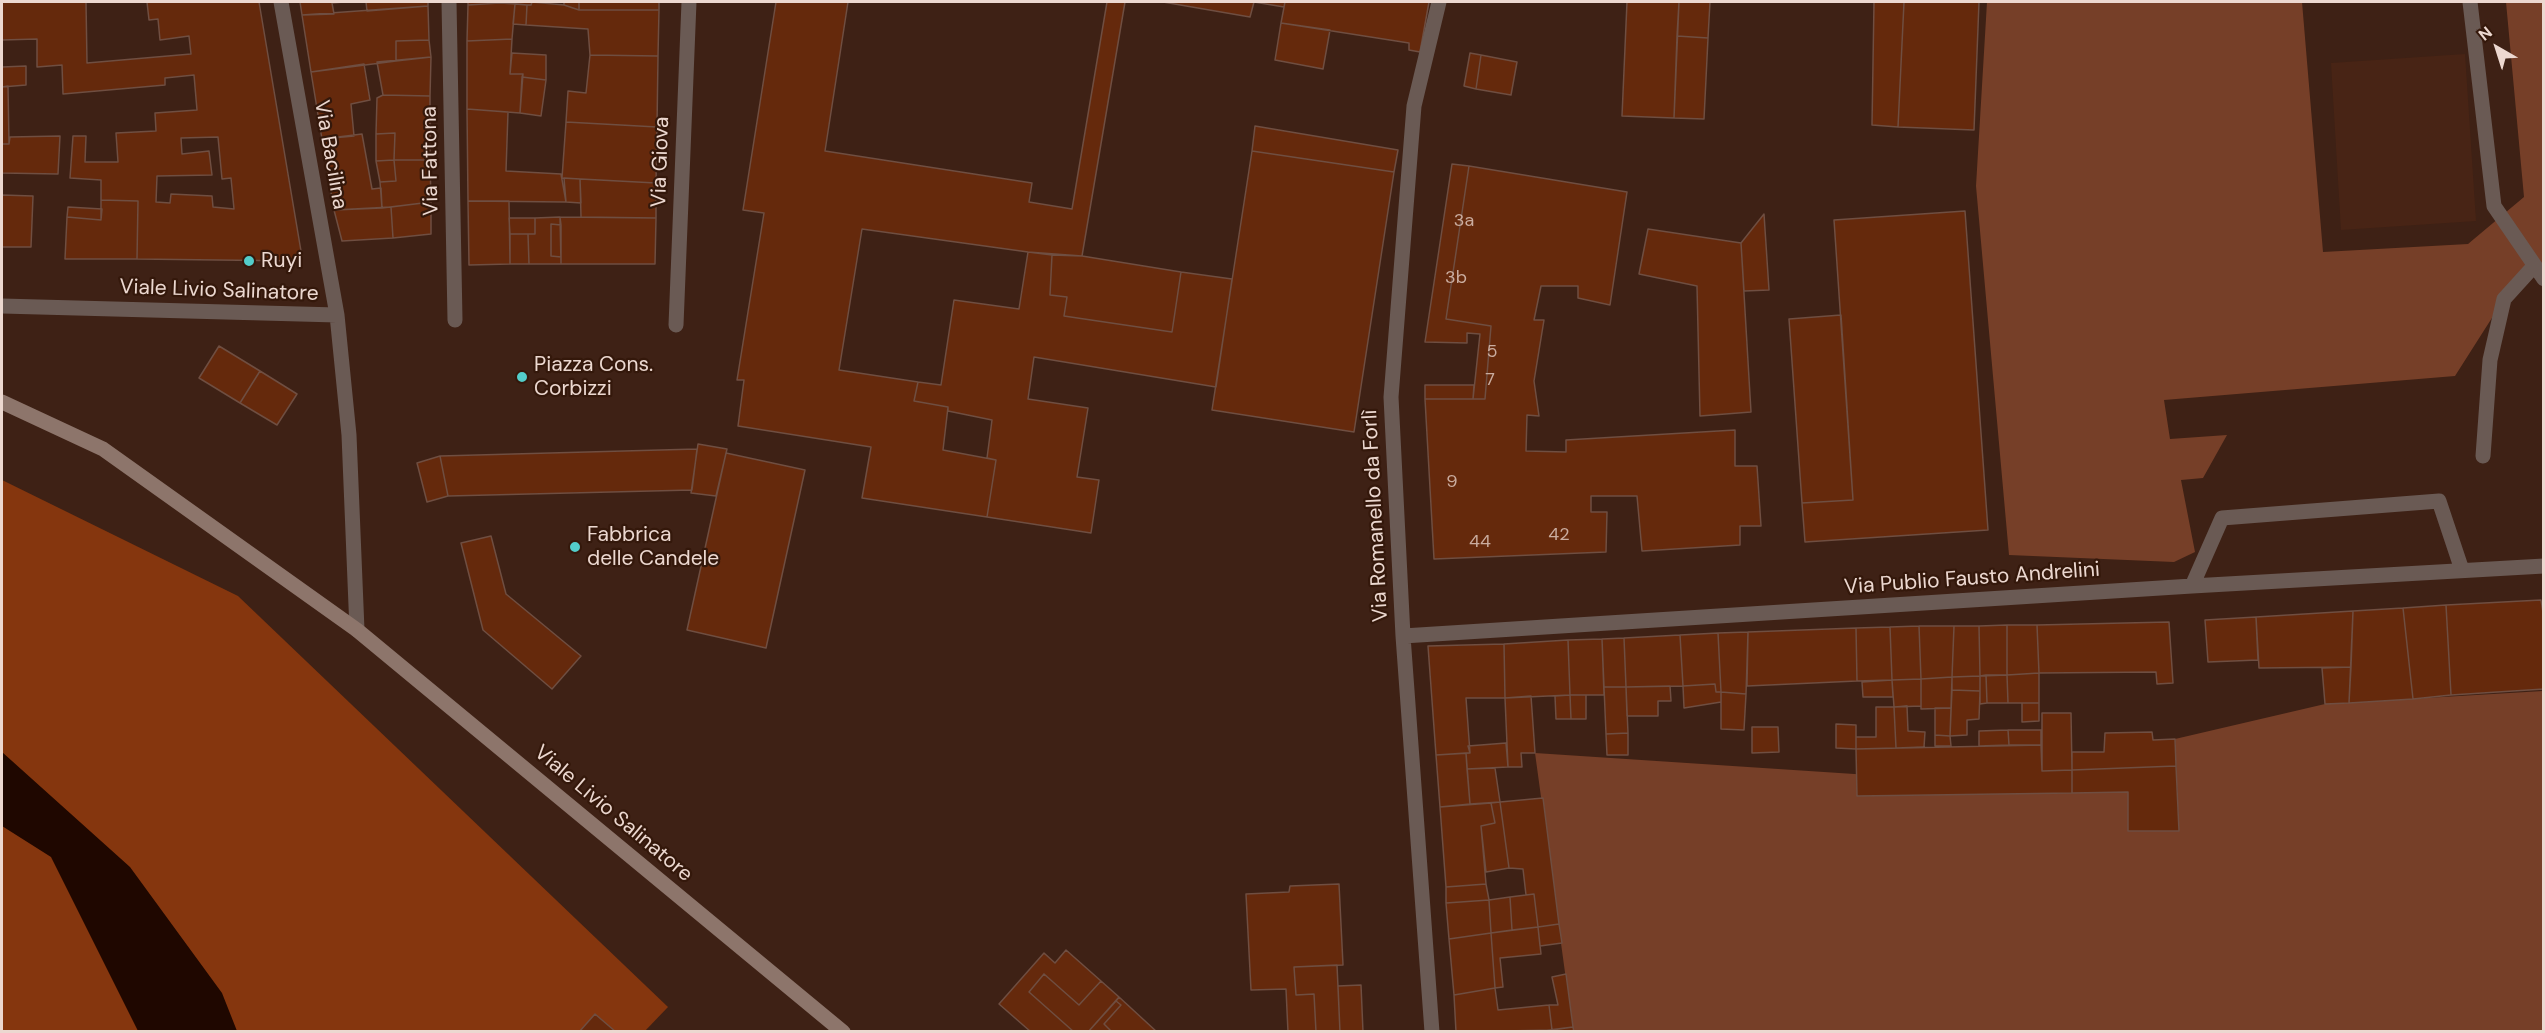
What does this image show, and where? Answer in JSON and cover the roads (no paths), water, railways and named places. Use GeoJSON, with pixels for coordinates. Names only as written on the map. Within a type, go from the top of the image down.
{"type":"FeatureCollection","features":[{"type":"Feature","properties":{"kind":"main road","name":"Viale Livio Salinatore"},"geometry":{"type":"LineString","coordinates":[[2,402],[103,449],[357,630],[843,1032]]}},
{"type":"Feature","properties":{"kind":"street","name":"Via Bacilina"},"geometry":{"type":"LineString","coordinates":[[281,2],[337,315]]}},
{"type":"Feature","properties":{"kind":"street","name":"Via Fattona"},"geometry":{"type":"LineString","coordinates":[[449,2],[455,320]]}},
{"type":"Feature","properties":{"kind":"street","name":"Via Giova"},"geometry":{"type":"LineString","coordinates":[[676,325],[689,2]]}},
{"type":"Feature","properties":{"kind":"street","name":"Via Romanello da Forlì"},"geometry":{"type":"LineString","coordinates":[[1432,1032],[1403,636],[1391,397],[1414,106],[1439,2]]}},
{"type":"Feature","properties":{"kind":"street"},"geometry":{"type":"LineString","coordinates":[[2470,2],[2494,206],[2544,279]]}},
{"type":"Feature","properties":{"kind":"street"},"geometry":{"type":"LineString","coordinates":[[2483,456],[2490,360],[2504,299],[2534,266]]}},
{"type":"Feature","properties":{"kind":"street","name":"Viale Livio Salinatore"},"geometry":{"type":"LineString","coordinates":[[2,306],[337,315],[349,435],[357,630]]}},
{"type":"Feature","properties":{"kind":"street"},"geometry":{"type":"LineString","coordinates":[[2192,586],[2222,518],[2439,501],[2462,570]]}},
{"type":"Feature","properties":{"kind":"street","name":"Via Publio Fausto Andrelini"},"geometry":{"type":"LineString","coordinates":[[1403,636],[2544,566]]}},
{"type":"Feature","properties":{"kind":"place","name":"Ruyi"},"geometry":{"type":"Point","coordinates":[249,261]}},
{"type":"Feature","properties":{"kind":"place","name":"Piazza Cons. Corbizzi"},"geometry":{"type":"Point","coordinates":[522,377]}},
{"type":"Feature","properties":{"kind":"place","name":"Fabbrica delle Candele"},"geometry":{"type":"Point","coordinates":[575,547]}}]}
